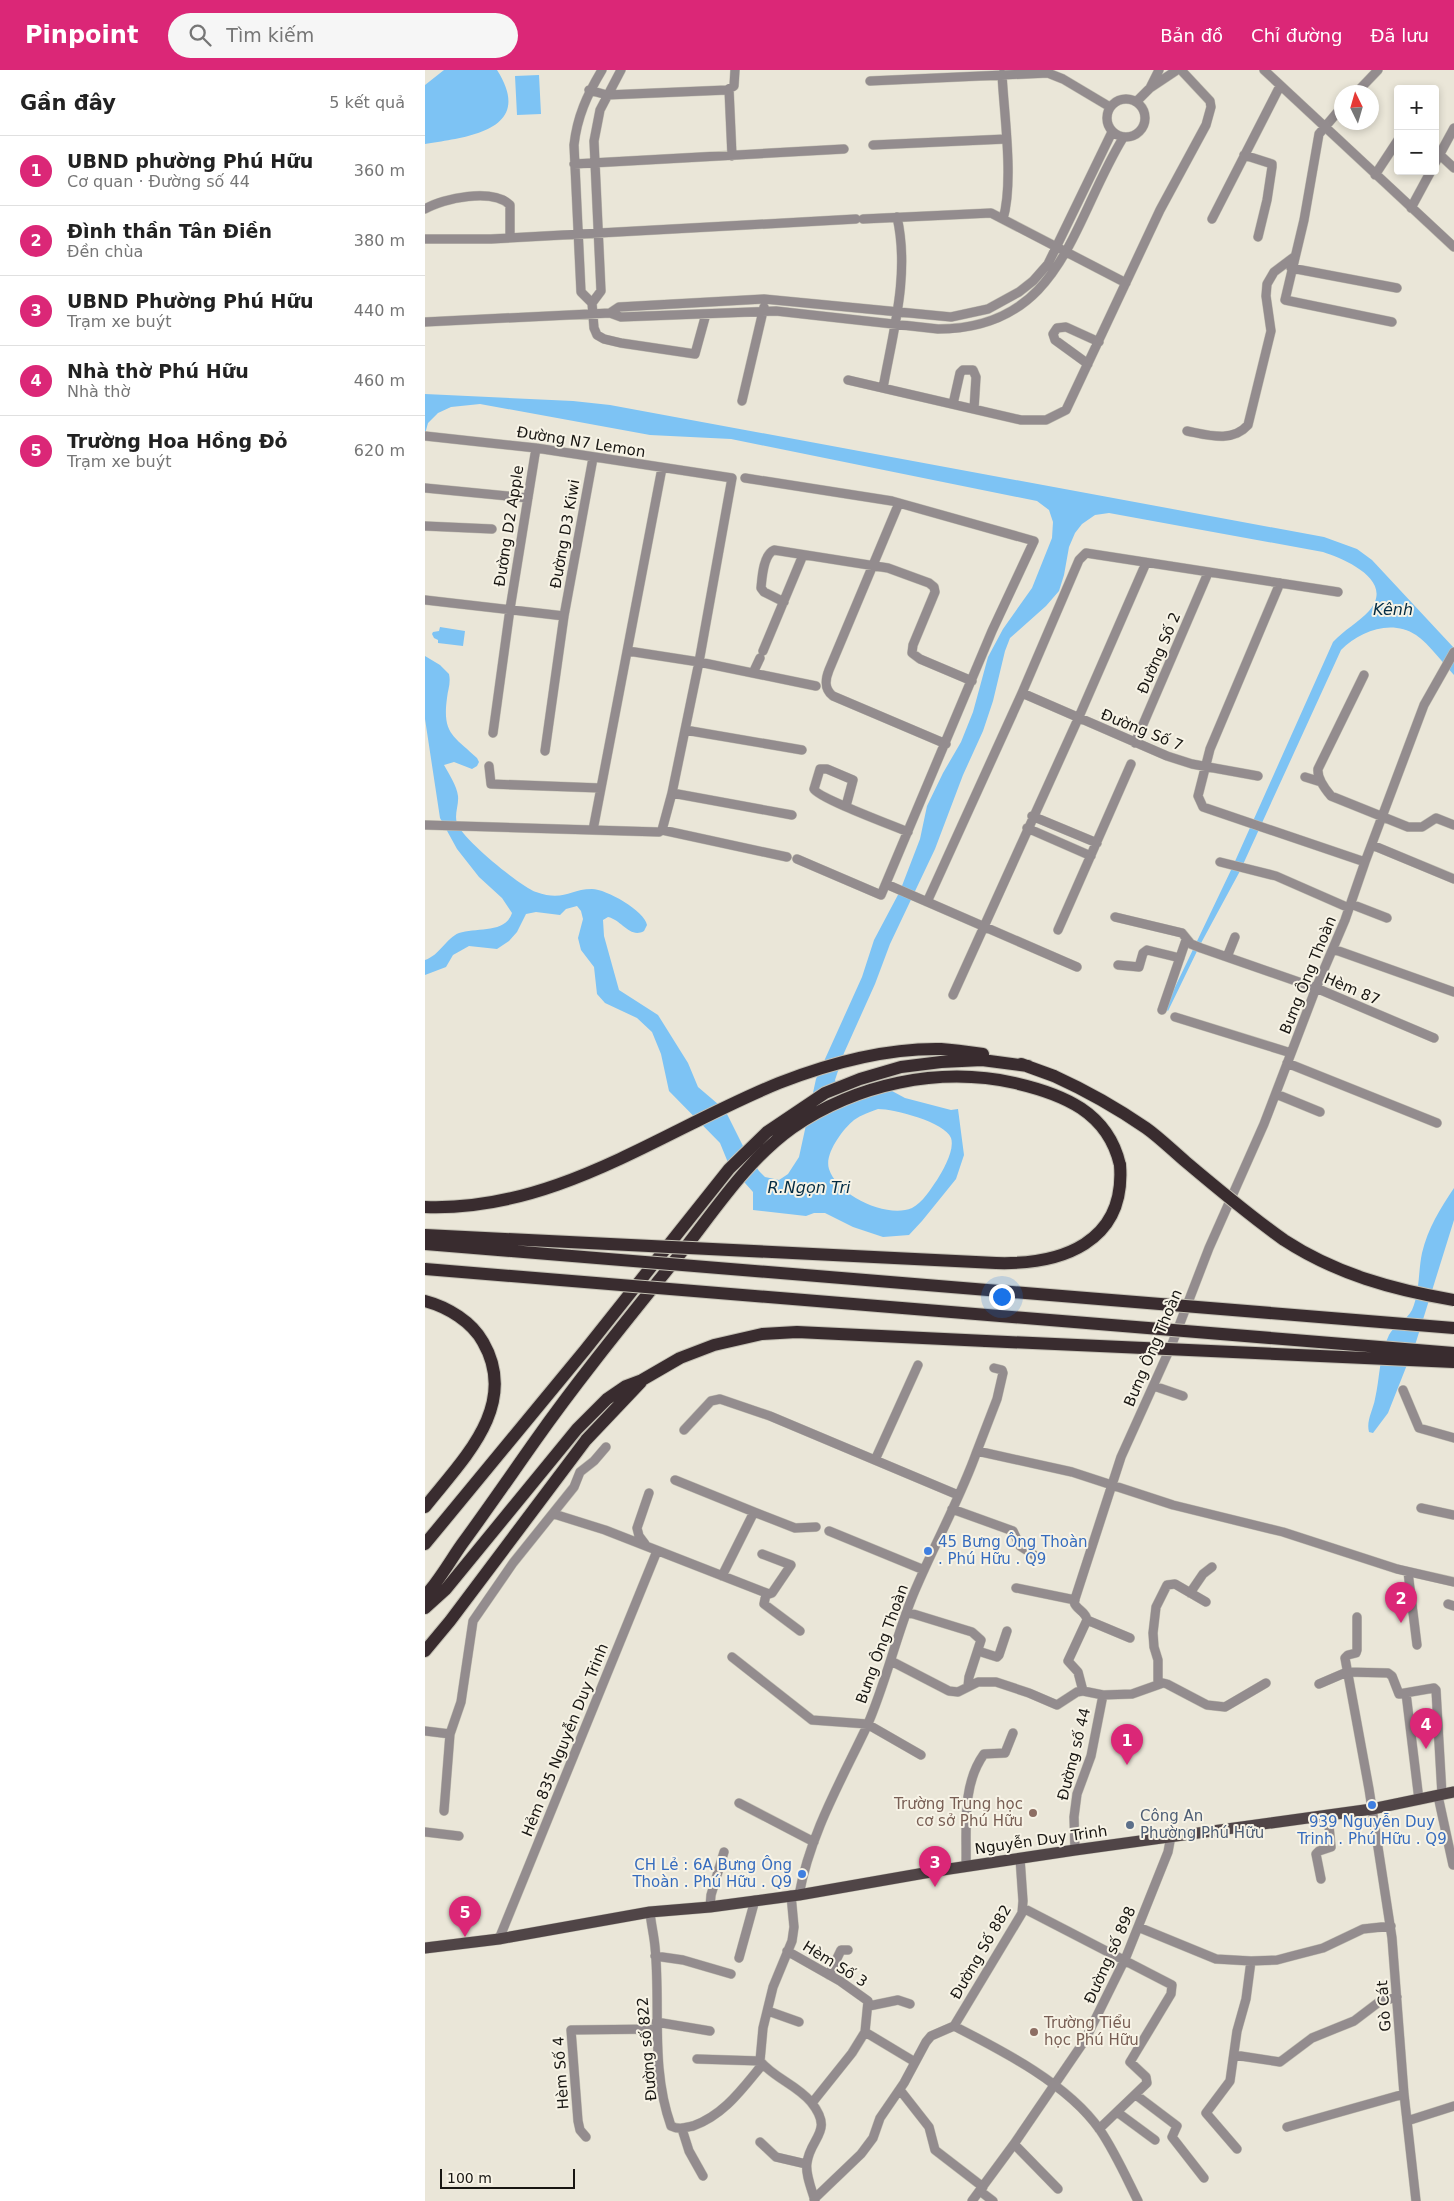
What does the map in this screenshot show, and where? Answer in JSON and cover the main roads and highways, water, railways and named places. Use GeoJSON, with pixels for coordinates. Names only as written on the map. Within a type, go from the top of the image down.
{"type":"FeatureCollection","features":[{"type":"Feature","properties":{"kind":"highway"},"geometry":{"type":"LineString","coordinates":[[425,1207],[479,1204],[519,1196],[560,1184],[603,1167],[779,1083],[815,1070],[853,1059],[898,1051],[941,1049],[985,1054],[1029,1066],[1089,1092],[1148,1130],[1239,1207],[1286,1241],[1356,1277],[1395,1289],[1454,1300]]}},
{"type":"Feature","properties":{"kind":"highway"},"geometry":{"type":"LineString","coordinates":[[425,1544],[729,1169],[767,1132],[825,1093],[860,1079],[901,1067],[941,1062],[982,1060],[1029,1066]]}},
{"type":"Feature","properties":{"kind":"highway"},"geometry":{"type":"LineString","coordinates":[[425,1235],[995,1263],[1032,1263],[1051,1260],[1072,1252],[1090,1241],[1103,1229],[1112,1214],[1118,1198],[1121,1181],[1116,1149],[1110,1135],[1086,1111],[1051,1093],[1011,1082],[953,1077],[917,1079],[890,1084],[844,1100],[791,1129],[736,1182],[538,1437],[425,1596]]}},
{"type":"Feature","properties":{"kind":"highway"},"geometry":{"type":"LineString","coordinates":[[425,1244],[1454,1328]]}},
{"type":"Feature","properties":{"kind":"highway"},"geometry":{"type":"LineString","coordinates":[[425,1269],[1454,1353]]}},
{"type":"Feature","properties":{"kind":"highway"},"geometry":{"type":"LineString","coordinates":[[425,1301],[449,1311],[469,1324],[490,1353],[496,1373],[493,1407],[471,1449],[425,1507]]}},
{"type":"Feature","properties":{"kind":"highway"},"geometry":{"type":"LineString","coordinates":[[425,1608],[446,1589],[577,1429],[607,1399],[626,1386],[642,1380],[680,1358],[706,1348],[762,1334],[797,1332],[1454,1362]]}},
{"type":"Feature","properties":{"kind":"highway"},"geometry":{"type":"LineString","coordinates":[[425,1651],[450,1621],[586,1440],[642,1380]]}},
{"type":"Feature","properties":{"kind":"main road","name":"Nguyễn Duy Trinh"},"geometry":{"type":"LineString","coordinates":[[425,1948],[499,1939],[650,1912],[710,1907],[795,1895],[966,1866],[1372,1809],[1454,1792]]}},
{"type":"Feature","properties":{"kind":"water"},"geometry":{"type":"Polygon","coordinates":[[[444,70],[497,70],[507,90],[508,106],[502,118],[491,127],[476,134],[425,144],[425,85],[444,70]]]}},
{"type":"Feature","properties":{"kind":"water"},"geometry":{"type":"Polygon","coordinates":[[[539,75],[541,114],[517,115],[515,76],[539,75]]]}},
{"type":"Feature","properties":{"kind":"water","name":"R.Ngọn Tri"},"geometry":{"type":"Polygon","coordinates":[[[425,394],[573,401],[610,405],[1324,537],[1357,549],[1372,560],[1454,648],[1454,675],[1431,648],[1416,635],[1406,630],[1396,628],[1376,629],[1357,637],[1341,650],[1240,871],[1200,945],[1168,1011],[1165,1008],[1232,868],[1333,642],[1369,611],[1376,600],[1376,590],[1372,581],[1364,572],[1343,560],[1323,552],[1109,513],[1095,515],[1082,524],[1075,533],[1069,547],[1059,591],[1046,606],[1010,638],[983,731],[963,775],[935,849],[890,944],[875,984],[844,1053],[835,1080],[837,1085],[892,1091],[905,1098],[951,1110],[958,1109],[964,1155],[956,1179],[909,1235],[883,1237],[853,1227],[825,1213],[814,1213],[806,1216],[753,1210],[753,1192],[729,1165],[720,1143],[669,1091],[661,1054],[652,1032],[637,1018],[605,1003],[597,994],[594,967],[581,950],[578,938],[583,919],[581,911],[577,906],[566,909],[560,915],[536,912],[526,914],[517,932],[509,941],[497,949],[469,946],[453,955],[446,967],[425,975],[425,960],[435,954],[454,935],[466,931],[497,927],[508,920],[512,913],[502,898],[479,877],[457,849],[440,818],[425,719],[425,656],[440,665],[449,674],[450,683],[446,710],[448,727],[456,739],[479,762],[472,769],[454,762],[444,765],[453,780],[457,792],[456,820],[461,830],[492,861],[536,892],[553,896],[584,890],[598,890],[615,897],[640,913],[647,925],[644,931],[639,933],[630,931],[608,917],[603,920],[604,936],[619,990],[658,1015],[688,1063],[698,1087],[725,1110],[746,1152],[759,1171],[765,1177],[779,1180],[788,1174],[799,1157],[816,1079],[862,977],[874,940],[900,891],[920,839],[927,806],[961,742],[973,712],[988,657],[1003,629],[1032,588],[1052,538],[1053,522],[1049,510],[1037,501],[731,439],[650,435],[480,404],[451,407],[438,413],[428,423],[425,434],[425,394]],[[878,1109],[869,1112],[850,1124],[835,1142],[829,1156],[829,1169],[834,1179],[852,1196],[877,1207],[902,1211],[912,1208],[929,1192],[945,1165],[952,1143],[947,1132],[929,1122],[907,1114],[878,1109]]]}},
{"type":"Feature","properties":{"kind":"water"},"geometry":{"type":"Polygon","coordinates":[[[440,627],[465,631],[463,646],[438,643],[438,640],[432,634],[439,631],[440,627]]]}},
{"type":"Feature","properties":{"kind":"water"},"geometry":{"type":"Polygon","coordinates":[[[1454,1188],[1454,1220],[1416,1342],[1388,1413],[1373,1433],[1369,1432],[1369,1420],[1386,1343],[1391,1331],[1412,1310],[1419,1282],[1422,1253],[1428,1235],[1435,1219],[1454,1188]]]}},
{"type":"Feature","properties":{"kind":"place","name":"45 Bưng Ông Thoàn . Phú Hữu . Q9"},"geometry":{"type":"Point","coordinates":[928,1551]}},
{"type":"Feature","properties":{"kind":"place","name":"Đình thần Tân Điền"},"geometry":{"type":"Point","coordinates":[1401,1623]}},
{"type":"Feature","properties":{"kind":"place","name":"Nhà thờ Phú Hữu"},"geometry":{"type":"Point","coordinates":[1426,1749]}},
{"type":"Feature","properties":{"kind":"place","name":"UBND phường Phú Hữu"},"geometry":{"type":"Point","coordinates":[1127,1765]}},
{"type":"Feature","properties":{"kind":"place","name":"939 Nguyễn Duy Trinh . Phú Hữu . Q9"},"geometry":{"type":"Point","coordinates":[1372,1805]}},
{"type":"Feature","properties":{"kind":"place","name":"Trường Trung học cơ sở Phú Hữu"},"geometry":{"type":"Point","coordinates":[1033,1813]}},
{"type":"Feature","properties":{"kind":"place","name":"Công An Phường Phú Hữu"},"geometry":{"type":"Point","coordinates":[1130,1825]}},
{"type":"Feature","properties":{"kind":"place","name":"CH Lẻ : 6A Bưng Ông Thoàn . Phú Hữu . Q9"},"geometry":{"type":"Point","coordinates":[802,1874]}},
{"type":"Feature","properties":{"kind":"place","name":"UBND Phường Phú Hữu"},"geometry":{"type":"Point","coordinates":[935,1887]}},
{"type":"Feature","properties":{"kind":"place","name":"Trường Hoa Hồng Đỏ"},"geometry":{"type":"Point","coordinates":[465,1937]}},
{"type":"Feature","properties":{"kind":"place","name":"Trường Tiểu học Phú Hữu"},"geometry":{"type":"Point","coordinates":[1034,2032]}},
{"type":"Feature","properties":{"kind":"water label","name":"Kênh"},"geometry":{"type":"Point","coordinates":[1393,609]}}]}
